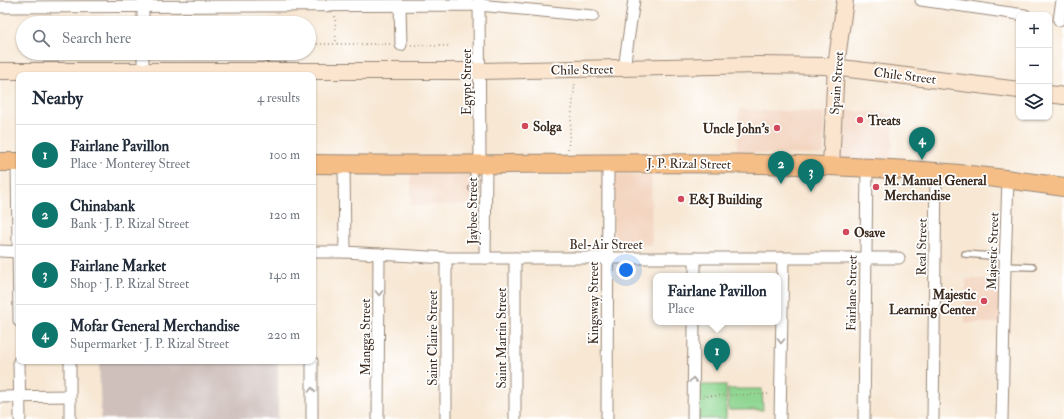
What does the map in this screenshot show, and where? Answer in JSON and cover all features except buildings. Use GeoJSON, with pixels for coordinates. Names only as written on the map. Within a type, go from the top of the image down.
{"type":"FeatureCollection","features":[{"type":"Feature","properties":{"kind":"main road","name":"J. P. Rizal Street"},"geometry":{"type":"LineString","coordinates":[[316,164],[480,165],[608,163],[831,166],[936,172],[1008,179],[1064,187]]}},
{"type":"Feature","properties":{"kind":"street"},"geometry":{"type":"LineString","coordinates":[[624,68],[634,0]]}},
{"type":"Feature","properties":{"kind":"street","name":"Spain Street"},"geometry":{"type":"LineString","coordinates":[[831,166],[836,66],[845,0]]}},
{"type":"Feature","properties":{"kind":"street"},"geometry":{"type":"LineString","coordinates":[[921,0],[1016,14]]}},
{"type":"Feature","properties":{"kind":"street"},"geometry":{"type":"LineString","coordinates":[[1057,20],[1062,0]]}},
{"type":"Feature","properties":{"kind":"street"},"geometry":{"type":"LineString","coordinates":[[0,7],[143,3],[400,6],[479,3],[593,16]]}},
{"type":"Feature","properties":{"kind":"street"},"geometry":{"type":"LineString","coordinates":[[143,3],[143,16]]}},
{"type":"Feature","properties":{"kind":"street","name":"Egypt Street"},"geometry":{"type":"LineString","coordinates":[[479,3],[480,165]]}},
{"type":"Feature","properties":{"kind":"street"},"geometry":{"type":"LineString","coordinates":[[400,6],[402,45]]}},
{"type":"Feature","properties":{"kind":"street"},"geometry":{"type":"LineString","coordinates":[[143,60],[143,72]]}},
{"type":"Feature","properties":{"kind":"street","name":"Chile Street"},"geometry":{"type":"LineString","coordinates":[[312,72],[480,71],[759,65],[836,66],[1016,90]]}},
{"type":"Feature","properties":{"kind":"street","name":"Chile Street"},"geometry":{"type":"LineString","coordinates":[[0,71],[72,72]]}},
{"type":"Feature","properties":{"kind":"street"},"geometry":{"type":"LineString","coordinates":[[1052,94],[1064,96]]}},
{"type":"Feature","properties":{"kind":"street"},"geometry":{"type":"LineString","coordinates":[[12,162],[16,189]]}},
{"type":"Feature","properties":{"kind":"street","name":"Kingsway Street"},"geometry":{"type":"LineString","coordinates":[[606,419],[608,163]]}},
{"type":"Feature","properties":{"kind":"street"},"geometry":{"type":"LineString","coordinates":[[344,164],[345,252]]}},
{"type":"Feature","properties":{"kind":"street","name":"Jaybee Street"},"geometry":{"type":"LineString","coordinates":[[480,165],[486,188],[485,258]]}},
{"type":"Feature","properties":{"kind":"street","name":"Fairlane Street"},"geometry":{"type":"LineString","coordinates":[[864,419],[866,168]]}},
{"type":"Feature","properties":{"kind":"street","name":"Real Street"},"geometry":{"type":"LineString","coordinates":[[933,419],[936,172]]}},
{"type":"Feature","properties":{"kind":"street","name":"Majestic Street"},"geometry":{"type":"LineString","coordinates":[[1002,419],[1008,179]]}},
{"type":"Feature","properties":{"kind":"street"},"geometry":{"type":"LineString","coordinates":[[0,251],[16,252]]}},
{"type":"Feature","properties":{"kind":"street","name":"Bel-Air Street"},"geometry":{"type":"LineString","coordinates":[[316,252],[345,252],[446,258],[899,258]]}},
{"type":"Feature","properties":{"kind":"street","name":"Mangga Street"},"geometry":{"type":"LineString","coordinates":[[378,419],[379,254]]}},
{"type":"Feature","properties":{"kind":"street","name":"Saint Claire Street"},"geometry":{"type":"LineString","coordinates":[[446,258],[446,419]]}},
{"type":"Feature","properties":{"kind":"street","name":"Saint Martin Street"},"geometry":{"type":"LineString","coordinates":[[515,258],[515,419]]}},
{"type":"Feature","properties":{"kind":"street"},"geometry":{"type":"LineString","coordinates":[[695,258],[695,273]]}},
{"type":"Feature","properties":{"kind":"street"},"geometry":{"type":"LineString","coordinates":[[780,419],[783,258]]}},
{"type":"Feature","properties":{"kind":"street"},"geometry":{"type":"LineString","coordinates":[[693,419],[694,325]]}},
{"type":"Feature","properties":{"kind":"street"},"geometry":{"type":"LineString","coordinates":[[19,364],[20,419]]}},
{"type":"Feature","properties":{"kind":"street"},"geometry":{"type":"LineString","coordinates":[[70,364],[70,419]]}},
{"type":"Feature","properties":{"kind":"street"},"geometry":{"type":"LineString","coordinates":[[312,364],[312,419]]}},
{"type":"Feature","properties":{"kind":"street"},"geometry":{"type":"LineString","coordinates":[[0,397],[70,396]]}},
{"type":"Feature","properties":{"kind":"lane"},"geometry":{"type":"LineString","coordinates":[[480,165],[473,188],[486,188]]}},
{"type":"Feature","properties":{"kind":"lane"},"geometry":{"type":"LineString","coordinates":[[965,254],[1032,267]]}},
{"type":"Feature","properties":{"kind":"path"},"geometry":{"type":"LineString","coordinates":[[334,6],[336,45]]}},
{"type":"Feature","properties":{"kind":"path"},"geometry":{"type":"LineString","coordinates":[[316,44],[448,46]]}},
{"type":"Feature","properties":{"kind":"path"},"geometry":{"type":"LineString","coordinates":[[566,163],[575,82]]}},
{"type":"Feature","properties":{"kind":"path"},"geometry":{"type":"LineString","coordinates":[[693,396],[780,393]]}},
{"type":"Feature","properties":{"kind":"shaded area"},"geometry":{"type":"Polygon","coordinates":[[[739,109],[824,113],[824,155],[737,153],[739,109]]]}},
{"type":"Feature","properties":{"kind":"shaded area"},"geometry":{"type":"Polygon","coordinates":[[[840,110],[894,114],[891,162],[838,159],[840,110]]]}},
{"type":"Feature","properties":{"kind":"shaded area"},"geometry":{"type":"Polygon","coordinates":[[[411,173],[472,174],[474,204],[411,206],[411,173]]]}},
{"type":"Feature","properties":{"kind":"shaded area"},"geometry":{"type":"Polygon","coordinates":[[[613,174],[651,174],[652,245],[614,245],[613,174]]]}},
{"type":"Feature","properties":{"kind":"shaded area","name":"Majestic Learning Center"},"geometry":{"type":"Polygon","coordinates":[[[966,279],[1002,279],[1001,323],[965,323],[966,279]]]}},
{"type":"Feature","properties":{"kind":"shaded area"},"geometry":{"type":"Polygon","coordinates":[[[99,364],[278,364],[278,419],[101,419],[99,364]]]}},
{"type":"Feature","properties":{"kind":"green space"},"geometry":{"type":"Polygon","coordinates":[[[699,385],[726,385],[726,419],[698,419],[699,385]]]}},
{"type":"Feature","properties":{"kind":"green space"},"geometry":{"type":"Polygon","coordinates":[[[728,389],[762,389],[763,410],[729,410],[728,389]]]}},
{"type":"Feature","properties":{"kind":"place","name":"Treats"},"geometry":{"type":"Point","coordinates":[860,120]}},
{"type":"Feature","properties":{"kind":"place","name":"Solga"},"geometry":{"type":"Point","coordinates":[525,126]}},
{"type":"Feature","properties":{"kind":"place","name":"Uncle John's"},"geometry":{"type":"Point","coordinates":[777,128]}},
{"type":"Feature","properties":{"kind":"place","name":"Mofar General Merchandise"},"geometry":{"type":"Point","coordinates":[922,160]}},
{"type":"Feature","properties":{"kind":"place","name":"Chinabank"},"geometry":{"type":"Point","coordinates":[781,184]}},
{"type":"Feature","properties":{"kind":"place","name":"M. Manuel General Merchandise"},"geometry":{"type":"Point","coordinates":[876,187]}},
{"type":"Feature","properties":{"kind":"place","name":"Fairlane Market"},"geometry":{"type":"Point","coordinates":[811,192]}},
{"type":"Feature","properties":{"kind":"place","name":"E&J Building"},"geometry":{"type":"Point","coordinates":[681,199]}},
{"type":"Feature","properties":{"kind":"place","name":"Osave"},"geometry":{"type":"Point","coordinates":[846,232]}},
{"type":"Feature","properties":{"kind":"place","name":"Majestic Learning Center"},"geometry":{"type":"Point","coordinates":[984,301]}},
{"type":"Feature","properties":{"kind":"place","name":"Fairlane Pavillon"},"geometry":{"type":"Point","coordinates":[717,371]}}]}
